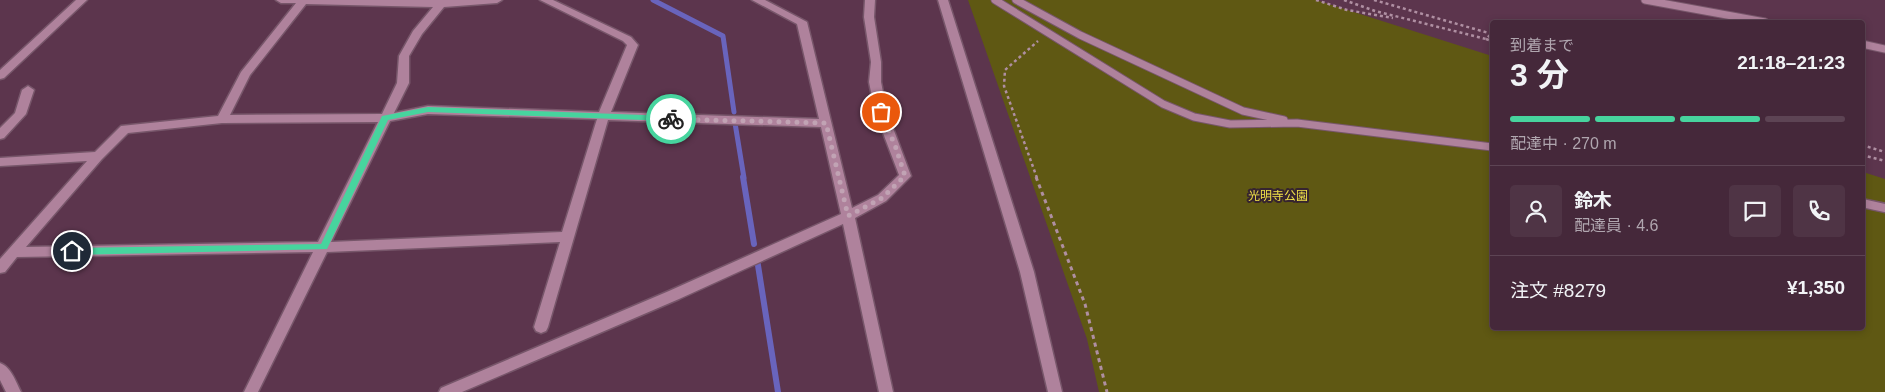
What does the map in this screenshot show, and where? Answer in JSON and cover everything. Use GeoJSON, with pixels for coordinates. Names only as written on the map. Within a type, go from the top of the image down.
{"type":"FeatureCollection","features":[{"type":"Feature","properties":{"kind":"street"},"geometry":{"type":"LineString","coordinates":[[0,76],[82,0]]}},
{"type":"Feature","properties":{"kind":"street"},"geometry":{"type":"LineString","coordinates":[[280,0],[304,2],[442,2],[463,4],[497,0]]}},
{"type":"Feature","properties":{"kind":"street"},"geometry":{"type":"LineString","coordinates":[[541,327],[603,116],[633,45],[627,39],[545,0]]}},
{"type":"Feature","properties":{"kind":"street"},"geometry":{"type":"LineString","coordinates":[[757,0],[802,22],[848,216],[886,392]]}},
{"type":"Feature","properties":{"kind":"street"},"geometry":{"type":"LineString","coordinates":[[446,392],[470,387],[848,216],[882,198],[905,176],[881,112],[875,82],[876,62],[869,17],[870,0]]}},
{"type":"Feature","properties":{"kind":"street"},"geometry":{"type":"LineString","coordinates":[[943,0],[1026,272],[1055,392]]}},
{"type":"Feature","properties":{"kind":"street"},"geometry":{"type":"LineString","coordinates":[[222,120],[245,74],[304,2]]}},
{"type":"Feature","properties":{"kind":"street"},"geometry":{"type":"LineString","coordinates":[[251,392],[324,247],[403,82],[404,56],[417,33],[442,2]]}},
{"type":"Feature","properties":{"kind":"street"},"geometry":{"type":"LineString","coordinates":[[0,135],[20,114],[28,90]]}},
{"type":"Feature","properties":{"kind":"street"},"geometry":{"type":"LineString","coordinates":[[0,268],[98,156],[126,128],[222,120],[385,118],[428,110],[826,123]]}},
{"type":"Feature","properties":{"kind":"street"},"geometry":{"type":"LineString","coordinates":[[0,162],[98,156]]}},
{"type":"Feature","properties":{"kind":"street"},"geometry":{"type":"LineString","coordinates":[[14,252],[324,247],[567,237]]}},
{"type":"Feature","properties":{"kind":"street"},"geometry":{"type":"LineString","coordinates":[[0,369],[14,392]]}},
{"type":"Feature","properties":{"kind":"lane"},"geometry":{"type":"LineString","coordinates":[[995,0],[1163,104],[1194,117],[1230,124],[1297,123]]}},
{"type":"Feature","properties":{"kind":"lane"},"geometry":{"type":"LineString","coordinates":[[1016,0],[1080,35],[1243,112],[1297,123],[1490,147]]}},
{"type":"Feature","properties":{"kind":"lane"},"geometry":{"type":"LineString","coordinates":[[1645,0],[1754,20]]}},
{"type":"Feature","properties":{"kind":"lane"},"geometry":{"type":"LineString","coordinates":[[1865,45],[1885,49]]}},
{"type":"Feature","properties":{"kind":"lane"},"geometry":{"type":"LineString","coordinates":[[1865,204],[1885,208]]}},
{"type":"Feature","properties":{"kind":"path"},"geometry":{"type":"LineString","coordinates":[[1316,0],[1347,10],[1417,22]]}},
{"type":"Feature","properties":{"kind":"path"},"geometry":{"type":"LineString","coordinates":[[1344,0],[1375,12],[1490,40]]}},
{"type":"Feature","properties":{"kind":"path"},"geometry":{"type":"LineString","coordinates":[[1374,0],[1490,33]]}},
{"type":"Feature","properties":{"kind":"path"},"geometry":{"type":"LineString","coordinates":[[1048,33],[1005,70],[1004,86],[1028,155],[1085,304],[1108,392]]}},
{"type":"Feature","properties":{"kind":"path"},"geometry":{"type":"LineString","coordinates":[[1486,39],[1490,36]]}},
{"type":"Feature","properties":{"kind":"path"},"geometry":{"type":"LineString","coordinates":[[1865,146],[1885,152]]}},
{"type":"Feature","properties":{"kind":"path"},"geometry":{"type":"LineString","coordinates":[[1865,156],[1885,161]]}},
{"type":"Feature","properties":{"kind":"green space","name":"光明寺公園"},"geometry":{"type":"Polygon","coordinates":[[[968,0],[1316,0],[1490,55],[1490,330],[1865,330],[1865,173],[1885,179],[1885,392],[1099,392],[1087,339],[968,0]]]}},
{"type":"Feature","properties":{"kind":"waterway"},"geometry":{"type":"LineString","coordinates":[[653,0],[723,36],[734,112]]}},
{"type":"Feature","properties":{"kind":"waterway"},"geometry":{"type":"LineString","coordinates":[[735,123],[744,178]]}},
{"type":"Feature","properties":{"kind":"waterway"},"geometry":{"type":"LineString","coordinates":[[743,177],[754,244]]}},
{"type":"Feature","properties":{"kind":"waterway"},"geometry":{"type":"LineString","coordinates":[[757,259],[778,392]]}},
{"type":"Feature","properties":{"kind":"way so far"},"geometry":{"type":"LineString","coordinates":[[671,119],[826,123],[848,216],[882,198],[905,176],[881,112]]}},
{"type":"Feature","properties":{"kind":"route"},"geometry":{"type":"LineString","coordinates":[[72,251],[324,247],[385,118],[428,110],[671,119]]}}]}
